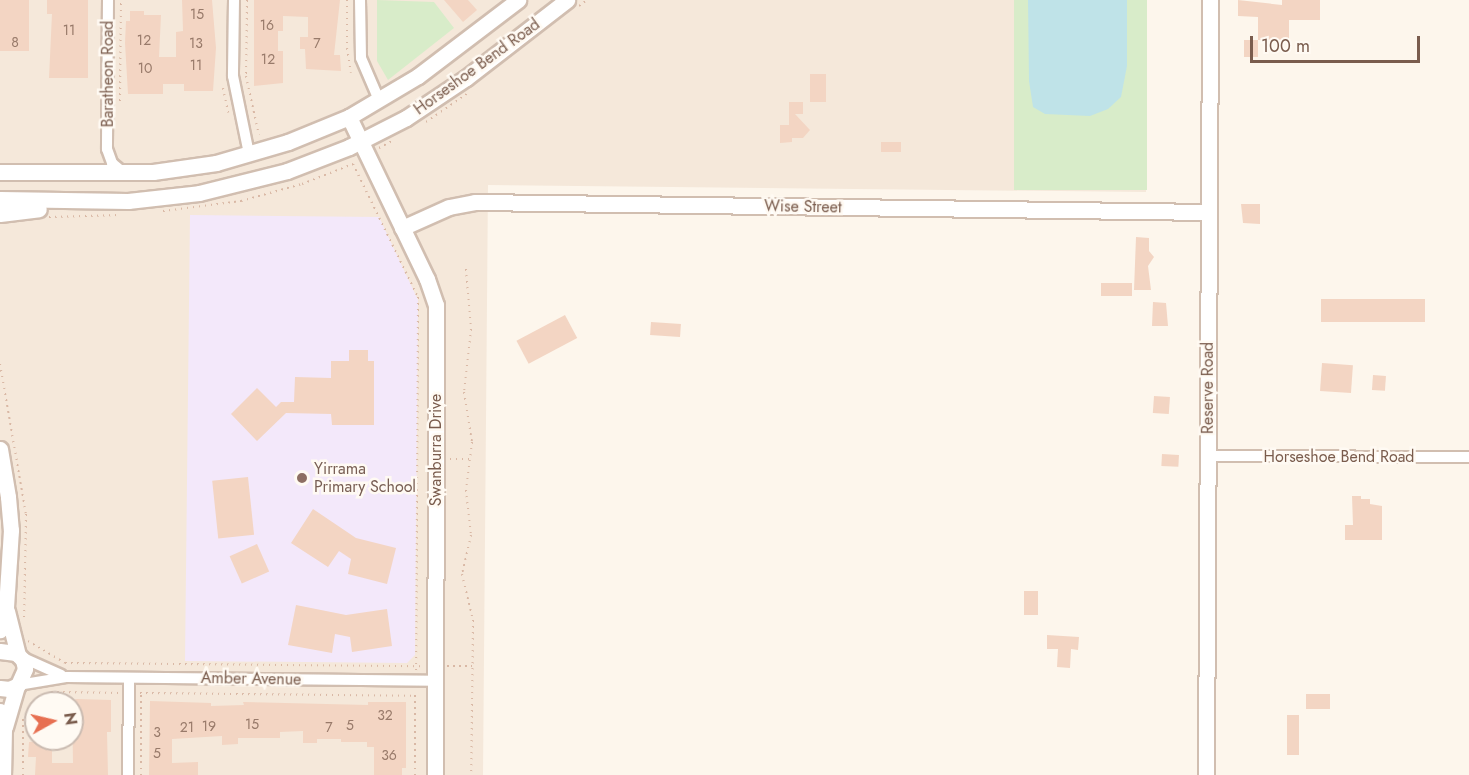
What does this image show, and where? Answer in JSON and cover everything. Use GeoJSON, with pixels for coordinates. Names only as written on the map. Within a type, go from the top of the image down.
{"type":"FeatureCollection","features":[{"type":"Feature","properties":{"kind":"street","name":"Baratheon Road"},"geometry":{"type":"LineString","coordinates":[[91,174],[102,164],[107,149],[108,0]]}},
{"type":"Feature","properties":{"kind":"street"},"geometry":{"type":"LineString","coordinates":[[234,0],[233,76],[256,180]]}},
{"type":"Feature","properties":{"kind":"street"},"geometry":{"type":"LineString","coordinates":[[360,0],[361,58],[379,100]]}},
{"type":"Feature","properties":{"kind":"street","name":"Horseshoe Bend Road"},"geometry":{"type":"LineString","coordinates":[[0,172],[126,174],[197,166],[249,154],[302,137],[349,117],[418,76],[519,0]]}},
{"type":"Feature","properties":{"kind":"street","name":"Horseshoe Bend Road"},"geometry":{"type":"LineString","coordinates":[[0,199],[125,208],[256,180],[328,156],[406,118],[453,88],[567,0]]}},
{"type":"Feature","properties":{"kind":"street","name":"Reserve Road"},"geometry":{"type":"LineString","coordinates":[[1206,775],[1210,0]]}},
{"type":"Feature","properties":{"kind":"street","name":"Swanburra Drive"},"geometry":{"type":"LineString","coordinates":[[349,117],[431,288],[436,314],[435,775]]}},
{"type":"Feature","properties":{"kind":"street","name":"Baratheon Road"},"geometry":{"type":"LineString","coordinates":[[107,149],[112,163],[126,174]]}},
{"type":"Feature","properties":{"kind":"street","name":"Wise Street"},"geometry":{"type":"LineString","coordinates":[[402,228],[449,207],[475,202],[1209,212]]}},
{"type":"Feature","properties":{"kind":"street"},"geometry":{"type":"LineString","coordinates":[[0,214],[21,209],[125,208]]}},
{"type":"Feature","properties":{"kind":"street"},"geometry":{"type":"LineString","coordinates":[[0,449],[10,514],[4,563]]}},
{"type":"Feature","properties":{"kind":"street","name":"Horseshoe Bend Road"},"geometry":{"type":"LineString","coordinates":[[1208,456],[1469,457]]}},
{"type":"Feature","properties":{"kind":"street"},"geometry":{"type":"LineString","coordinates":[[0,529],[6,608],[18,655],[25,669],[17,685],[4,729]]}},
{"type":"Feature","properties":{"kind":"street"},"geometry":{"type":"LineString","coordinates":[[0,630],[6,608]]}},
{"type":"Feature","properties":{"kind":"street"},"geometry":{"type":"LineString","coordinates":[[0,651],[11,651],[18,655]]}},
{"type":"Feature","properties":{"kind":"street","name":"Amber Avenue"},"geometry":{"type":"LineString","coordinates":[[18,655],[67,677]]}},
{"type":"Feature","properties":{"kind":"street","name":"Amber Avenue"},"geometry":{"type":"LineString","coordinates":[[17,685],[67,677],[435,681]]}},
{"type":"Feature","properties":{"kind":"street"},"geometry":{"type":"LineString","coordinates":[[128,775],[129,678]]}},
{"type":"Feature","properties":{"kind":"street"},"geometry":{"type":"LineString","coordinates":[[0,688],[17,685]]}},
{"type":"Feature","properties":{"kind":"street"},"geometry":{"type":"LineString","coordinates":[[0,711],[4,729],[3,775]]}},
{"type":"Feature","properties":{"kind":"path"},"geometry":{"type":"LineString","coordinates":[[120,101],[121,0]]}},
{"type":"Feature","properties":{"kind":"path"},"geometry":{"type":"LineString","coordinates":[[247,0],[246,76],[259,135]]}},
{"type":"Feature","properties":{"kind":"path"},"geometry":{"type":"LineString","coordinates":[[347,0],[347,48],[351,73]]}},
{"type":"Feature","properties":{"kind":"path"},"geometry":{"type":"LineString","coordinates":[[159,212],[241,201],[302,184],[353,164],[418,297],[415,775]]}},
{"type":"Feature","properties":{"kind":"path"},"geometry":{"type":"LineString","coordinates":[[39,217],[125,208]]}},
{"type":"Feature","properties":{"kind":"path"},"geometry":{"type":"LineString","coordinates":[[466,269],[471,329],[464,392],[472,442],[466,490],[471,535],[462,574],[472,620],[471,775]]}},
{"type":"Feature","properties":{"kind":"path"},"geometry":{"type":"LineString","coordinates":[[23,628],[24,608]]}},
{"type":"Feature","properties":{"kind":"path"},"geometry":{"type":"LineString","coordinates":[[23,638],[65,663],[416,666]]}},
{"type":"Feature","properties":{"kind":"path"},"geometry":{"type":"LineString","coordinates":[[117,693],[415,696]]}},
{"type":"Feature","properties":{"kind":"path"},"geometry":{"type":"LineString","coordinates":[[141,693],[141,775]]}},
{"type":"Feature","properties":{"kind":"path"},"geometry":{"type":"LineString","coordinates":[[22,775],[23,713]]}},
{"type":"Feature","properties":{"kind":"shaded area"},"geometry":{"type":"Polygon","coordinates":[[[0,0],[1147,0],[1146,192],[488,185],[483,775],[0,775],[0,0]]]}},
{"type":"Feature","properties":{"kind":"shaded area","name":"Yirrama Primary School"},"geometry":{"type":"Polygon","coordinates":[[[190,215],[379,217],[418,300],[415,655],[407,663],[185,661],[190,215]]]}},
{"type":"Feature","properties":{"kind":"green space"},"geometry":{"type":"Polygon","coordinates":[[[377,0],[434,2],[454,28],[388,80],[377,61],[377,0]]]}},
{"type":"Feature","properties":{"kind":"green space"},"geometry":{"type":"Polygon","coordinates":[[[1014,0],[1147,0],[1147,190],[1014,190],[1014,0]]]}},
{"type":"Feature","properties":{"kind":"water"},"geometry":{"type":"Polygon","coordinates":[[[1028,0],[1127,0],[1127,66],[1121,97],[1108,109],[1090,116],[1045,114],[1033,107],[1029,81],[1028,0]]]}},
{"type":"Feature","properties":{"kind":"building"},"geometry":{"type":"Polygon","coordinates":[[[0,0],[29,0],[29,51],[0,51],[0,0]]]}},
{"type":"Feature","properties":{"kind":"building"},"geometry":{"type":"Polygon","coordinates":[[[47,0],[88,0],[88,78],[49,78],[52,14],[47,14],[47,0]]]}},
{"type":"Feature","properties":{"kind":"building"},"geometry":{"type":"Polygon","coordinates":[[[182,0],[212,0],[216,48],[213,91],[184,91],[184,84],[163,84],[163,94],[128,94],[125,43],[126,21],[130,21],[130,11],[144,11],[144,15],[161,15],[159,57],[176,57],[176,32],[183,31],[182,0]]]}},
{"type":"Feature","properties":{"kind":"building"},"geometry":{"type":"Polygon","coordinates":[[[254,0],[340,0],[334,55],[340,55],[341,71],[306,69],[305,49],[300,49],[300,37],[308,37],[308,17],[283,16],[283,31],[278,31],[278,51],[283,51],[283,83],[254,86],[254,0]]]}},
{"type":"Feature","properties":{"kind":"building"},"geometry":{"type":"Polygon","coordinates":[[[444,0],[468,0],[477,10],[463,22],[444,0]]]}},
{"type":"Feature","properties":{"kind":"building"},"geometry":{"type":"Polygon","coordinates":[[[1238,0],[1282,5],[1282,0],[1320,0],[1320,20],[1289,20],[1289,40],[1258,40],[1258,17],[1238,16],[1238,0]]]}},
{"type":"Feature","properties":{"kind":"building"},"geometry":{"type":"Polygon","coordinates":[[[1244,40],[1258,40],[1258,57],[1244,57],[1244,40]]]}},
{"type":"Feature","properties":{"kind":"building"},"geometry":{"type":"Polygon","coordinates":[[[810,74],[826,74],[826,102],[810,102],[810,74]]]}},
{"type":"Feature","properties":{"kind":"building"},"geometry":{"type":"Polygon","coordinates":[[[789,102],[803,102],[803,114],[795,114],[810,130],[803,138],[792,138],[792,142],[780,143],[780,125],[789,125],[789,102]]]}},
{"type":"Feature","properties":{"kind":"building"},"geometry":{"type":"Polygon","coordinates":[[[881,142],[901,142],[901,152],[881,152],[881,142]]]}},
{"type":"Feature","properties":{"kind":"building"},"geometry":{"type":"Polygon","coordinates":[[[1241,204],[1260,204],[1260,224],[1243,223],[1241,204]]]}},
{"type":"Feature","properties":{"kind":"building"},"geometry":{"type":"Polygon","coordinates":[[[1136,237],[1149,238],[1149,251],[1154,257],[1148,266],[1151,290],[1134,290],[1136,237]]]}},
{"type":"Feature","properties":{"kind":"building"},"geometry":{"type":"Polygon","coordinates":[[[1101,283],[1132,283],[1132,296],[1101,296],[1101,283]]]}},
{"type":"Feature","properties":{"kind":"building"},"geometry":{"type":"Polygon","coordinates":[[[1321,299],[1425,299],[1425,322],[1321,322],[1321,299]]]}},
{"type":"Feature","properties":{"kind":"building"},"geometry":{"type":"Polygon","coordinates":[[[1153,302],[1166,303],[1168,326],[1152,326],[1153,302]]]}},
{"type":"Feature","properties":{"kind":"building"},"geometry":{"type":"Polygon","coordinates":[[[565,315],[577,338],[529,364],[516,341],[565,315]]]}},
{"type":"Feature","properties":{"kind":"building"},"geometry":{"type":"Polygon","coordinates":[[[651,322],[681,324],[680,337],[650,335],[651,322]]]}},
{"type":"Feature","properties":{"kind":"building"},"geometry":{"type":"Polygon","coordinates":[[[349,350],[368,350],[368,361],[374,361],[374,425],[332,425],[331,414],[286,413],[257,441],[231,414],[257,388],[276,407],[281,402],[294,402],[295,377],[331,378],[331,361],[349,361],[349,350]]]}},
{"type":"Feature","properties":{"kind":"building"},"geometry":{"type":"Polygon","coordinates":[[[1322,363],[1353,365],[1351,393],[1320,391],[1322,363]]]}},
{"type":"Feature","properties":{"kind":"building"},"geometry":{"type":"Polygon","coordinates":[[[1373,375],[1386,376],[1385,391],[1372,390],[1373,375]]]}},
{"type":"Feature","properties":{"kind":"building"},"geometry":{"type":"Polygon","coordinates":[[[1154,396],[1170,397],[1169,414],[1153,413],[1154,396]]]}},
{"type":"Feature","properties":{"kind":"building"},"geometry":{"type":"Polygon","coordinates":[[[1162,454],[1179,455],[1178,467],[1161,466],[1162,454]]]}},
{"type":"Feature","properties":{"kind":"building"},"geometry":{"type":"Polygon","coordinates":[[[248,477],[254,535],[218,538],[212,481],[248,477]]]}},
{"type":"Feature","properties":{"kind":"building"},"geometry":{"type":"Polygon","coordinates":[[[1352,496],[1370,499],[1370,504],[1382,506],[1382,540],[1345,540],[1345,525],[1353,525],[1352,496]]]}},
{"type":"Feature","properties":{"kind":"building"},"geometry":{"type":"Polygon","coordinates":[[[313,509],[356,538],[396,548],[387,584],[348,574],[351,559],[339,551],[328,567],[291,543],[313,509]]]}},
{"type":"Feature","properties":{"kind":"building"},"geometry":{"type":"Polygon","coordinates":[[[257,544],[269,571],[242,584],[230,556],[257,544]]]}},
{"type":"Feature","properties":{"kind":"building"},"geometry":{"type":"Polygon","coordinates":[[[1024,591],[1038,591],[1038,615],[1024,615],[1024,591]]]}},
{"type":"Feature","properties":{"kind":"building"},"geometry":{"type":"Polygon","coordinates":[[[296,605],[346,615],[387,609],[392,646],[352,652],[350,637],[335,634],[332,653],[288,645],[296,605]]]}},
{"type":"Feature","properties":{"kind":"building"},"geometry":{"type":"Polygon","coordinates":[[[1047,635],[1079,637],[1078,650],[1071,649],[1070,668],[1057,667],[1058,649],[1047,649],[1047,635]]]}},
{"type":"Feature","properties":{"kind":"building"},"geometry":{"type":"Polygon","coordinates":[[[1306,694],[1330,694],[1330,709],[1306,709],[1306,694]]]}},
{"type":"Feature","properties":{"kind":"building"},"geometry":{"type":"Polygon","coordinates":[[[84,699],[111,700],[111,732],[107,732],[108,775],[35,775],[36,757],[28,757],[28,751],[52,751],[52,763],[73,763],[73,751],[84,751],[84,699]]]}},
{"type":"Feature","properties":{"kind":"building"},"geometry":{"type":"Polygon","coordinates":[[[150,701],[211,703],[211,706],[244,705],[243,702],[368,705],[368,702],[406,702],[406,768],[402,768],[402,775],[374,775],[374,747],[367,747],[367,742],[317,739],[317,743],[303,743],[303,731],[280,732],[280,738],[238,738],[238,744],[222,745],[222,736],[172,739],[172,763],[198,762],[198,775],[149,775],[150,701]]]}},
{"type":"Feature","properties":{"kind":"building"},"geometry":{"type":"Polygon","coordinates":[[[1287,715],[1299,715],[1299,755],[1287,755],[1287,715]]]}},
{"type":"Feature","properties":{"kind":"place","name":"Yirrama Primary School"},"geometry":{"type":"Point","coordinates":[302,478]}}]}
